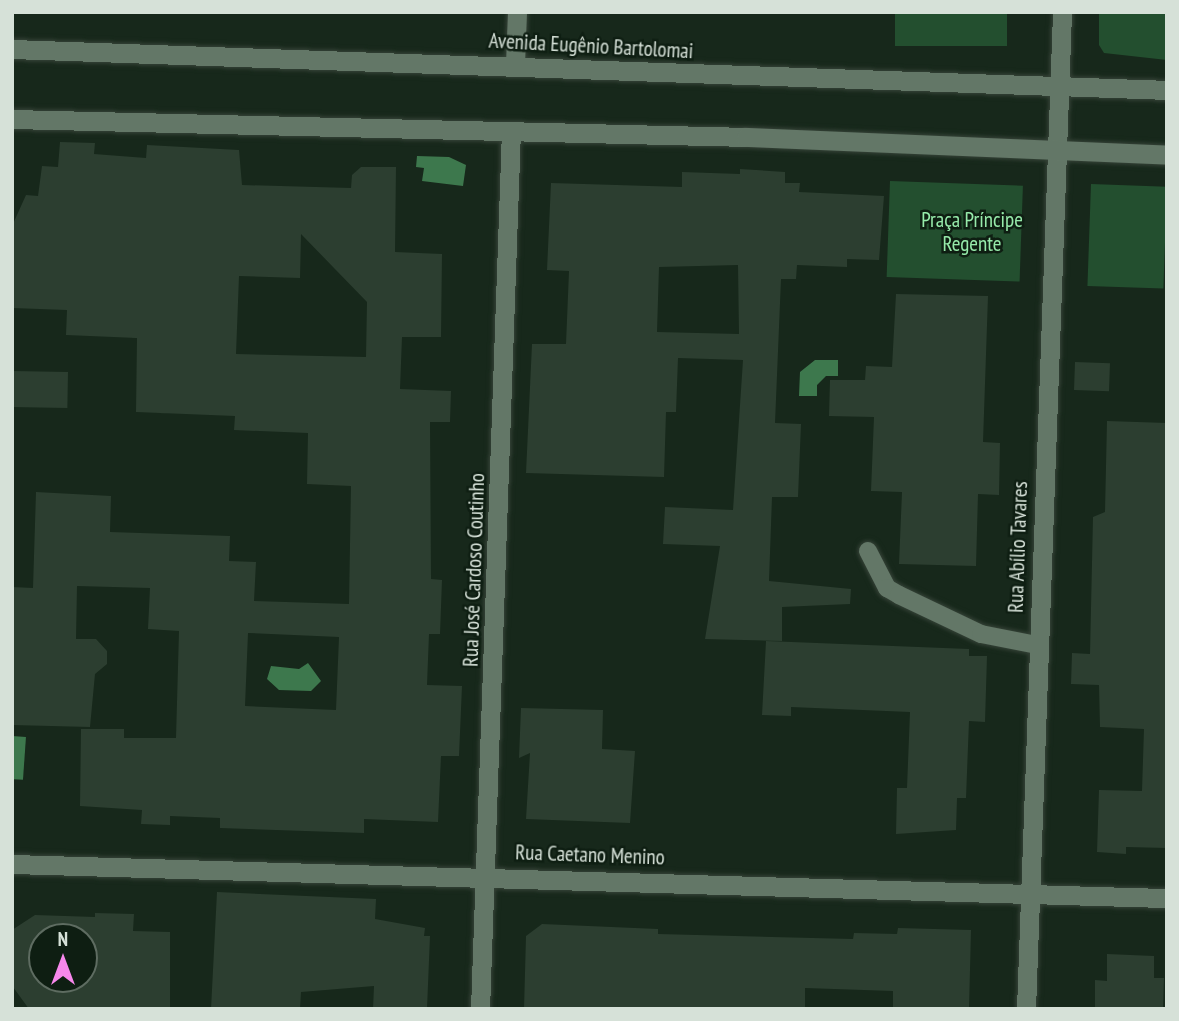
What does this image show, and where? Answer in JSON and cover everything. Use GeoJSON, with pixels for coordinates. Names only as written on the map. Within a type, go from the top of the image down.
{"type":"FeatureCollection","features":[{"type":"Feature","properties":{"kind":"street"},"geometry":{"type":"LineString","coordinates":[[515,64],[517,12]]}},
{"type":"Feature","properties":{"kind":"street","name":"Rua Abílio Tavares"},"geometry":{"type":"LineString","coordinates":[[1026,1009],[1037,645],[1062,12]]}},
{"type":"Feature","properties":{"kind":"street","name":"Avenida Eugênio Bartolomai"},"geometry":{"type":"LineString","coordinates":[[12,49],[515,64],[1167,90]]}},
{"type":"Feature","properties":{"kind":"street"},"geometry":{"type":"LineString","coordinates":[[12,119],[511,132],[1167,155]]}},
{"type":"Feature","properties":{"kind":"street","name":"Rua José Cardoso Coutinho"},"geometry":{"type":"LineString","coordinates":[[480,1009],[511,132]]}},
{"type":"Feature","properties":{"kind":"street","name":"Rua Caetano Menino"},"geometry":{"type":"LineString","coordinates":[[12,864],[486,874],[1167,898]]}},
{"type":"Feature","properties":{"kind":"lane"},"geometry":{"type":"LineString","coordinates":[[868,551],[887,588],[899,596],[981,634],[1037,645]]}},
{"type":"Feature","properties":{"kind":"green space"},"geometry":{"type":"Polygon","coordinates":[[[895,12],[1007,12],[1007,46],[895,46],[895,12]]]}},
{"type":"Feature","properties":{"kind":"green space"},"geometry":{"type":"Polygon","coordinates":[[[1099,12],[1167,12],[1167,60],[1104,53],[1099,45],[1099,12]]]}},
{"type":"Feature","properties":{"kind":"green space","name":"Praça Príncipe Regente"},"geometry":{"type":"Polygon","coordinates":[[[890,181],[1023,186],[1020,282],[887,277],[890,181]]]}},
{"type":"Feature","properties":{"kind":"green space","name":"Praça Príncipe Regente"},"geometry":{"type":"Polygon","coordinates":[[[1091,184],[1167,187],[1163,289],[1087,286],[1091,184]]]}},
{"type":"Feature","properties":{"kind":"shaded area"},"geometry":{"type":"Polygon","coordinates":[[[417,156],[449,157],[466,165],[463,186],[422,181],[424,168],[416,167],[417,156]]]}},
{"type":"Feature","properties":{"kind":"shaded area"},"geometry":{"type":"Polygon","coordinates":[[[815,360],[838,360],[838,376],[826,376],[817,385],[817,396],[799,396],[800,372],[815,360]]]}},
{"type":"Feature","properties":{"kind":"shaded area"},"geometry":{"type":"Polygon","coordinates":[[[308,663],[321,681],[311,691],[279,690],[267,679],[271,666],[299,669],[308,663]]]}},
{"type":"Feature","properties":{"kind":"shaded area"},"geometry":{"type":"Polygon","coordinates":[[[12,736],[26,737],[23,780],[12,779],[12,736]]]}},
{"type":"Feature","properties":{"kind":"building"},"geometry":{"type":"Polygon","coordinates":[[[60,142],[95,143],[94,154],[146,158],[147,145],[239,150],[242,185],[351,188],[352,175],[361,167],[396,167],[395,252],[442,254],[441,337],[402,337],[400,389],[451,391],[450,422],[430,422],[431,579],[442,580],[440,634],[429,634],[427,685],[462,686],[459,756],[441,756],[438,822],[364,819],[364,833],[220,828],[220,818],[170,816],[170,825],[141,824],[142,810],[80,806],[81,729],[124,729],[124,738],[176,738],[179,631],[148,629],[150,588],[77,586],[76,639],[96,639],[107,651],[107,664],[95,674],[90,727],[12,725],[12,587],[33,588],[36,492],[111,496],[110,532],[230,536],[229,561],[256,562],[254,601],[349,604],[351,486],[307,484],[308,433],[234,430],[235,416],[136,412],[137,338],[66,335],[67,310],[12,308],[12,226],[26,195],[38,196],[42,166],[58,167],[60,142]],[[301,234],[300,278],[239,276],[236,354],[366,357],[367,302],[301,234]],[[248,633],[245,706],[336,710],[339,637],[248,633]]]}},
{"type":"Feature","properties":{"kind":"building"},"geometry":{"type":"Polygon","coordinates":[[[740,169],[785,172],[785,183],[800,183],[799,192],[884,196],[879,260],[847,259],[847,267],[797,265],[796,279],[781,279],[775,423],[801,424],[798,497],[772,497],[769,581],[851,589],[850,604],[782,607],[782,641],[705,639],[720,546],[663,544],[665,507],[733,510],[743,360],[678,358],[676,412],[666,412],[664,477],[526,473],[532,344],[566,344],[569,271],[547,270],[551,183],[682,187],[682,172],[740,174],[740,169]],[[738,265],[659,267],[657,332],[739,334],[738,265]]]}},
{"type":"Feature","properties":{"kind":"building"},"geometry":{"type":"Polygon","coordinates":[[[896,294],[988,296],[983,442],[1000,443],[999,495],[978,494],[976,566],[899,564],[902,492],[871,491],[874,417],[829,416],[830,380],[865,380],[866,366],[892,367],[896,294]]]}},
{"type":"Feature","properties":{"kind":"building"},"geometry":{"type":"Polygon","coordinates":[[[1075,362],[1110,363],[1109,391],[1074,390],[1075,362]]]}},
{"type":"Feature","properties":{"kind":"building"},"geometry":{"type":"Polygon","coordinates":[[[12,371],[68,372],[67,408],[12,407],[12,371]]]}},
{"type":"Feature","properties":{"kind":"building"},"geometry":{"type":"Polygon","coordinates":[[[1107,421],[1167,423],[1167,848],[1126,847],[1126,854],[1097,852],[1099,790],[1142,791],[1144,729],[1100,727],[1099,685],[1071,684],[1072,653],[1090,654],[1093,517],[1105,512],[1107,421]]]}},
{"type":"Feature","properties":{"kind":"building"},"geometry":{"type":"Polygon","coordinates":[[[766,641],[969,649],[969,656],[987,656],[985,722],[969,721],[966,798],[957,798],[956,830],[896,834],[897,788],[907,788],[910,712],[791,707],[791,716],[762,715],[766,641]]]}},
{"type":"Feature","properties":{"kind":"building"},"geometry":{"type":"Polygon","coordinates":[[[521,708],[603,710],[602,749],[635,751],[630,823],[526,819],[530,753],[519,758],[521,708]]]}},
{"type":"Feature","properties":{"kind":"building"},"geometry":{"type":"Polygon","coordinates":[[[217,892],[376,899],[375,919],[425,928],[424,936],[430,936],[427,1009],[373,1009],[374,986],[301,992],[300,1009],[211,1009],[217,892]]]}},
{"type":"Feature","properties":{"kind":"building"},"geometry":{"type":"Polygon","coordinates":[[[95,913],[134,914],[133,931],[170,932],[170,1009],[29,1009],[13,987],[12,930],[35,915],[95,917],[95,913]]]}},
{"type":"Feature","properties":{"kind":"building"},"geometry":{"type":"Polygon","coordinates":[[[542,924],[658,929],[658,934],[853,939],[854,933],[897,934],[898,928],[971,930],[969,1009],[893,1009],[893,991],[805,988],[805,1009],[524,1009],[526,936],[542,924]]]}},
{"type":"Feature","properties":{"kind":"building"},"geometry":{"type":"Polygon","coordinates":[[[1107,954],[1154,956],[1154,978],[1164,978],[1163,1009],[1095,1009],[1095,980],[1107,981],[1107,954]]]}}]}
